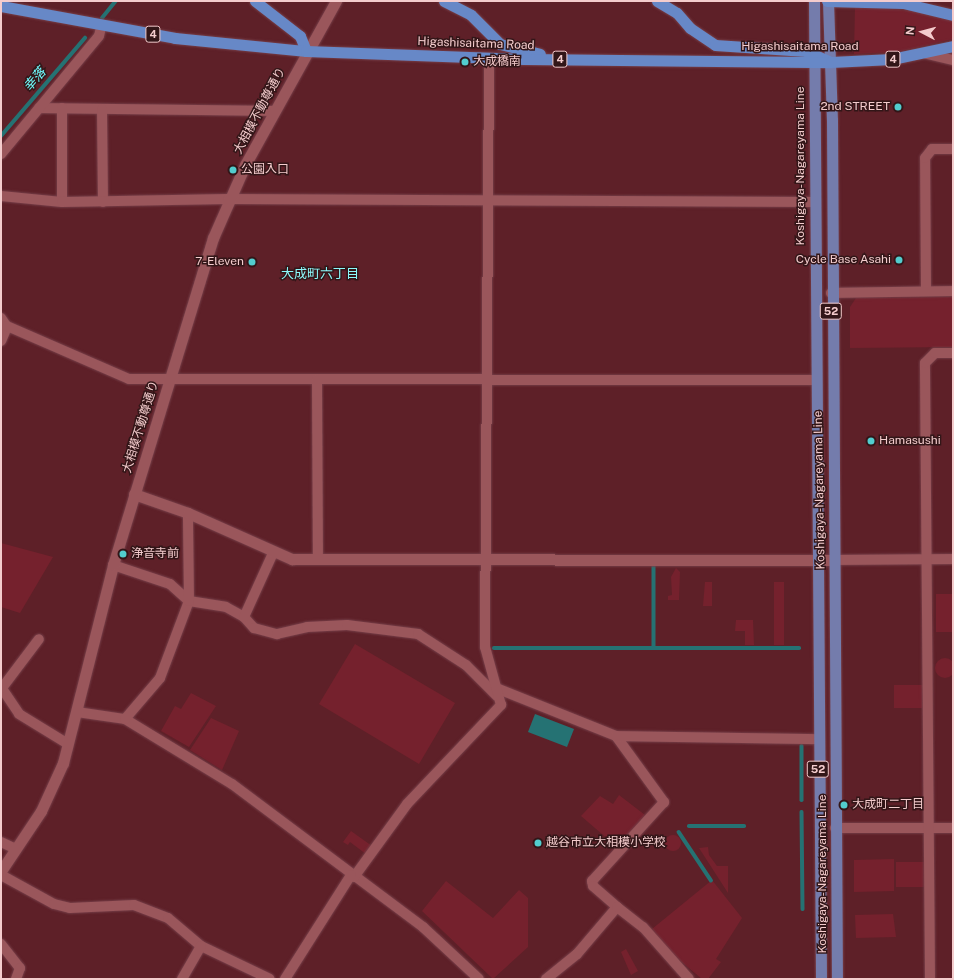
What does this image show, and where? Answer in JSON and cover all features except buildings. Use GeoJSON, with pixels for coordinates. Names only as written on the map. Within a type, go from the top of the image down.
{"type":"FeatureCollection","features":[{"type":"Feature","properties":{"kind":"highway"},"geometry":{"type":"LineString","coordinates":[[255,1],[300,36],[306,51]]}},
{"type":"Feature","properties":{"kind":"highway","name":"4"},"geometry":{"type":"LineString","coordinates":[[444,1],[471,15],[500,44],[570,59]]}},
{"type":"Feature","properties":{"kind":"highway","name":"4"},"geometry":{"type":"LineString","coordinates":[[657,1],[677,13],[690,28],[715,45],[814,57]]}},
{"type":"Feature","properties":{"kind":"highway"},"geometry":{"type":"LineString","coordinates":[[828,1],[903,3],[953,15]]}},
{"type":"Feature","properties":{"kind":"highway","name":"Higashisaitama Road"},"geometry":{"type":"LineString","coordinates":[[1,6],[101,27],[306,51],[489,58],[570,59],[814,57],[830,62],[927,54],[953,46]]}},
{"type":"Feature","properties":{"kind":"main road","name":"Koshigaya-Nagareyama Line"},"geometry":{"type":"LineString","coordinates":[[814,1],[814,380],[821,979]]}},
{"type":"Feature","properties":{"kind":"main road","name":"Koshigaya-Nagareyama Line"},"geometry":{"type":"LineString","coordinates":[[828,1],[830,62],[836,979]]}},
{"type":"Feature","properties":{"kind":"street","name":"大相模不動尊通り"},"geometry":{"type":"LineString","coordinates":[[1,870],[44,805],[68,744],[113,565],[170,378],[228,200],[306,51],[336,1]]}},
{"type":"Feature","properties":{"kind":"street"},"geometry":{"type":"LineString","coordinates":[[1,154],[99,36],[101,27]]}},
{"type":"Feature","properties":{"kind":"street"},"geometry":{"type":"LineString","coordinates":[[927,54],[953,60]]}},
{"type":"Feature","properties":{"kind":"street"},"geometry":{"type":"LineString","coordinates":[[489,58],[487,202],[486,647],[496,688],[501,700]]}},
{"type":"Feature","properties":{"kind":"street"},"geometry":{"type":"LineString","coordinates":[[39,108],[274,111]]}},
{"type":"Feature","properties":{"kind":"street"},"geometry":{"type":"LineString","coordinates":[[62,108],[62,202]]}},
{"type":"Feature","properties":{"kind":"street"},"geometry":{"type":"LineString","coordinates":[[102,109],[103,202]]}},
{"type":"Feature","properties":{"kind":"street"},"geometry":{"type":"LineString","coordinates":[[926,291],[925,158],[932,149],[953,149]]}},
{"type":"Feature","properties":{"kind":"street"},"geometry":{"type":"LineString","coordinates":[[1,196],[62,202],[228,200],[814,202]]}},
{"type":"Feature","properties":{"kind":"street"},"geometry":{"type":"LineString","coordinates":[[831,292],[953,291]]}},
{"type":"Feature","properties":{"kind":"street"},"geometry":{"type":"LineString","coordinates":[[1,341],[4,322],[129,379],[814,380]]}},
{"type":"Feature","properties":{"kind":"street"},"geometry":{"type":"LineString","coordinates":[[930,979],[925,362],[935,353],[953,353]]}},
{"type":"Feature","properties":{"kind":"street"},"geometry":{"type":"LineString","coordinates":[[317,379],[318,559]]}},
{"type":"Feature","properties":{"kind":"street"},"geometry":{"type":"LineString","coordinates":[[134,494],[188,513],[287,559],[817,558],[834,560],[953,560]]}},
{"type":"Feature","properties":{"kind":"street"},"geometry":{"type":"LineString","coordinates":[[125,719],[160,678],[189,601],[188,513]]}},
{"type":"Feature","properties":{"kind":"street"},"geometry":{"type":"LineString","coordinates":[[244,616],[273,553]]}},
{"type":"Feature","properties":{"kind":"street"},"geometry":{"type":"LineString","coordinates":[[113,565],[170,584],[189,601],[226,607],[244,616],[254,628],[277,634],[307,627],[347,625],[418,634],[466,665],[501,700]]}},
{"type":"Feature","properties":{"kind":"street"},"geometry":{"type":"LineString","coordinates":[[39,639],[2,687],[19,714],[68,744]]}},
{"type":"Feature","properties":{"kind":"street"},"geometry":{"type":"LineString","coordinates":[[496,688],[616,736],[818,739]]}},
{"type":"Feature","properties":{"kind":"street"},"geometry":{"type":"LineString","coordinates":[[285,979],[352,876],[407,804],[491,718],[501,700]]}},
{"type":"Feature","properties":{"kind":"street"},"geometry":{"type":"LineString","coordinates":[[77,712],[125,719],[232,784],[352,876],[423,927],[479,979]]}},
{"type":"Feature","properties":{"kind":"street"},"geometry":{"type":"LineString","coordinates":[[616,736],[664,802],[592,881],[594,886],[617,907],[643,927],[689,979]]}},
{"type":"Feature","properties":{"kind":"street"},"geometry":{"type":"LineString","coordinates":[[836,828],[953,828]]}},
{"type":"Feature","properties":{"kind":"street"},"geometry":{"type":"LineString","coordinates":[[1,842],[16,849]]}},
{"type":"Feature","properties":{"kind":"street"},"geometry":{"type":"LineString","coordinates":[[1,875],[54,904],[70,908],[134,905],[168,918],[201,946],[270,979]]}},
{"type":"Feature","properties":{"kind":"street"},"geometry":{"type":"LineString","coordinates":[[546,979],[577,954],[617,907]]}},
{"type":"Feature","properties":{"kind":"street"},"geometry":{"type":"LineString","coordinates":[[1,944],[20,968],[16,979]]}},
{"type":"Feature","properties":{"kind":"street"},"geometry":{"type":"LineString","coordinates":[[182,979],[201,946]]}},
{"type":"Feature","properties":{"kind":"shaded area"},"geometry":{"type":"Polygon","coordinates":[[[855,7],[929,12],[953,21],[953,39],[897,52],[854,54],[855,7]]]}},
{"type":"Feature","properties":{"kind":"shaded area"},"geometry":{"type":"Polygon","coordinates":[[[953,297],[953,347],[850,348],[850,307],[856,298],[953,297]]]}},
{"type":"Feature","properties":{"kind":"shaded area"},"geometry":{"type":"Polygon","coordinates":[[[1,543],[53,557],[20,613],[1,607],[1,543]]]}},
{"type":"Feature","properties":{"kind":"shaded area"},"geometry":{"type":"Polygon","coordinates":[[[676,568],[680,572],[679,600],[668,600],[668,596],[672,595],[671,577],[676,568]]]}},
{"type":"Feature","properties":{"kind":"shaded area"},"geometry":{"type":"Polygon","coordinates":[[[705,582],[712,582],[712,606],[703,606],[705,582]]]}},
{"type":"Feature","properties":{"kind":"shaded area"},"geometry":{"type":"Polygon","coordinates":[[[774,582],[784,582],[784,645],[774,645],[774,582]]]}},
{"type":"Feature","properties":{"kind":"shaded area"},"geometry":{"type":"Polygon","coordinates":[[[936,594],[953,594],[953,632],[936,632],[936,594]]]}},
{"type":"Feature","properties":{"kind":"shaded area"},"geometry":{"type":"Polygon","coordinates":[[[736,620],[753,620],[754,645],[745,645],[745,631],[735,631],[736,620]]]}},
{"type":"Feature","properties":{"kind":"shaded area"},"geometry":{"type":"Polygon","coordinates":[[[355,644],[455,703],[419,764],[319,704],[355,644]]]}},
{"type":"Feature","properties":{"kind":"shaded area"},"geometry":{"type":"Polygon","coordinates":[[[945,658],[952,661],[955,668],[952,675],[945,678],[938,675],[935,668],[938,661],[945,658]]]}},
{"type":"Feature","properties":{"kind":"shaded area"},"geometry":{"type":"Polygon","coordinates":[[[894,685],[923,685],[922,708],[894,708],[894,685]]]}},
{"type":"Feature","properties":{"kind":"shaded area"},"geometry":{"type":"Polygon","coordinates":[[[191,693],[216,706],[189,747],[161,731],[175,706],[181,709],[191,693]]]}},
{"type":"Feature","properties":{"kind":"shaded area"},"geometry":{"type":"Polygon","coordinates":[[[211,718],[239,731],[222,770],[190,750],[211,718]]]}},
{"type":"Feature","properties":{"kind":"shaded area"},"geometry":{"type":"Polygon","coordinates":[[[619,795],[645,815],[617,847],[581,816],[600,796],[613,804],[619,795]]]}},
{"type":"Feature","properties":{"kind":"shaded area"},"geometry":{"type":"Polygon","coordinates":[[[351,831],[372,846],[366,854],[350,842],[348,845],[343,842],[351,831]]]}},
{"type":"Feature","properties":{"kind":"shaded area"},"geometry":{"type":"Polygon","coordinates":[[[673,835],[680,840],[681,843],[676,850],[673,851],[666,846],[665,843],[670,836],[673,835]]]}},
{"type":"Feature","properties":{"kind":"shaded area"},"geometry":{"type":"Polygon","coordinates":[[[708,847],[709,855],[717,866],[728,866],[728,893],[699,848],[708,847]]]}},
{"type":"Feature","properties":{"kind":"shaded area"},"geometry":{"type":"Polygon","coordinates":[[[894,859],[894,891],[854,892],[854,860],[894,859]]]}},
{"type":"Feature","properties":{"kind":"shaded area"},"geometry":{"type":"Polygon","coordinates":[[[896,862],[925,862],[924,887],[896,887],[896,862]]]}},
{"type":"Feature","properties":{"kind":"shaded area"},"geometry":{"type":"Polygon","coordinates":[[[712,880],[742,918],[716,959],[721,962],[708,979],[702,979],[671,953],[652,929],[712,880]]]}},
{"type":"Feature","properties":{"kind":"shaded area"},"geometry":{"type":"Polygon","coordinates":[[[446,881],[493,918],[519,890],[528,898],[528,947],[493,979],[422,911],[446,881]]]}},
{"type":"Feature","properties":{"kind":"shaded area"},"geometry":{"type":"Polygon","coordinates":[[[893,914],[896,937],[856,938],[855,915],[893,914]]]}},
{"type":"Feature","properties":{"kind":"shaded area"},"geometry":{"type":"Polygon","coordinates":[[[626,949],[638,971],[631,975],[621,952],[626,949]]]}},
{"type":"Feature","properties":{"kind":"water"},"geometry":{"type":"Polygon","coordinates":[[[535,714],[574,729],[567,747],[528,732],[535,714]]]}},
{"type":"Feature","properties":{"kind":"waterway","name":"幸落"},"geometry":{"type":"LineString","coordinates":[[102,18],[116,1]]}},
{"type":"Feature","properties":{"kind":"waterway","name":"幸落"},"geometry":{"type":"LineString","coordinates":[[1,136],[85,38]]}},
{"type":"Feature","properties":{"kind":"waterway"},"geometry":{"type":"LineString","coordinates":[[654,566],[654,648]]}},
{"type":"Feature","properties":{"kind":"waterway"},"geometry":{"type":"LineString","coordinates":[[494,648],[799,648]]}},
{"type":"Feature","properties":{"kind":"waterway"},"geometry":{"type":"LineString","coordinates":[[802,746],[802,800]]}},
{"type":"Feature","properties":{"kind":"waterway"},"geometry":{"type":"LineString","coordinates":[[802,812],[803,909]]}},
{"type":"Feature","properties":{"kind":"waterway"},"geometry":{"type":"LineString","coordinates":[[689,826],[744,826]]}},
{"type":"Feature","properties":{"kind":"waterway"},"geometry":{"type":"LineString","coordinates":[[679,832],[711,880]]}},
{"type":"Feature","properties":{"kind":"place","name":"大成橋南"},"geometry":{"type":"Point","coordinates":[465,62]}},
{"type":"Feature","properties":{"kind":"place","name":"2nd STREET"},"geometry":{"type":"Point","coordinates":[898,107]}},
{"type":"Feature","properties":{"kind":"place","name":"公園入口"},"geometry":{"type":"Point","coordinates":[233,170]}},
{"type":"Feature","properties":{"kind":"place","name":"Cycle Base Asahi"},"geometry":{"type":"Point","coordinates":[899,260]}},
{"type":"Feature","properties":{"kind":"place","name":"7-Eleven"},"geometry":{"type":"Point","coordinates":[252,262]}},
{"type":"Feature","properties":{"kind":"place","name":"Hamasushi"},"geometry":{"type":"Point","coordinates":[871,441]}},
{"type":"Feature","properties":{"kind":"place","name":"浄音寺前"},"geometry":{"type":"Point","coordinates":[123,554]}},
{"type":"Feature","properties":{"kind":"place","name":"大成町二丁目"},"geometry":{"type":"Point","coordinates":[844,805]}},
{"type":"Feature","properties":{"kind":"place","name":"越谷市立大相模小学校"},"geometry":{"type":"Point","coordinates":[538,843]}},
{"type":"Feature","properties":{"kind":"district","name":"大成町六丁目"},"geometry":{"type":"Point","coordinates":[320,274]}}]}
